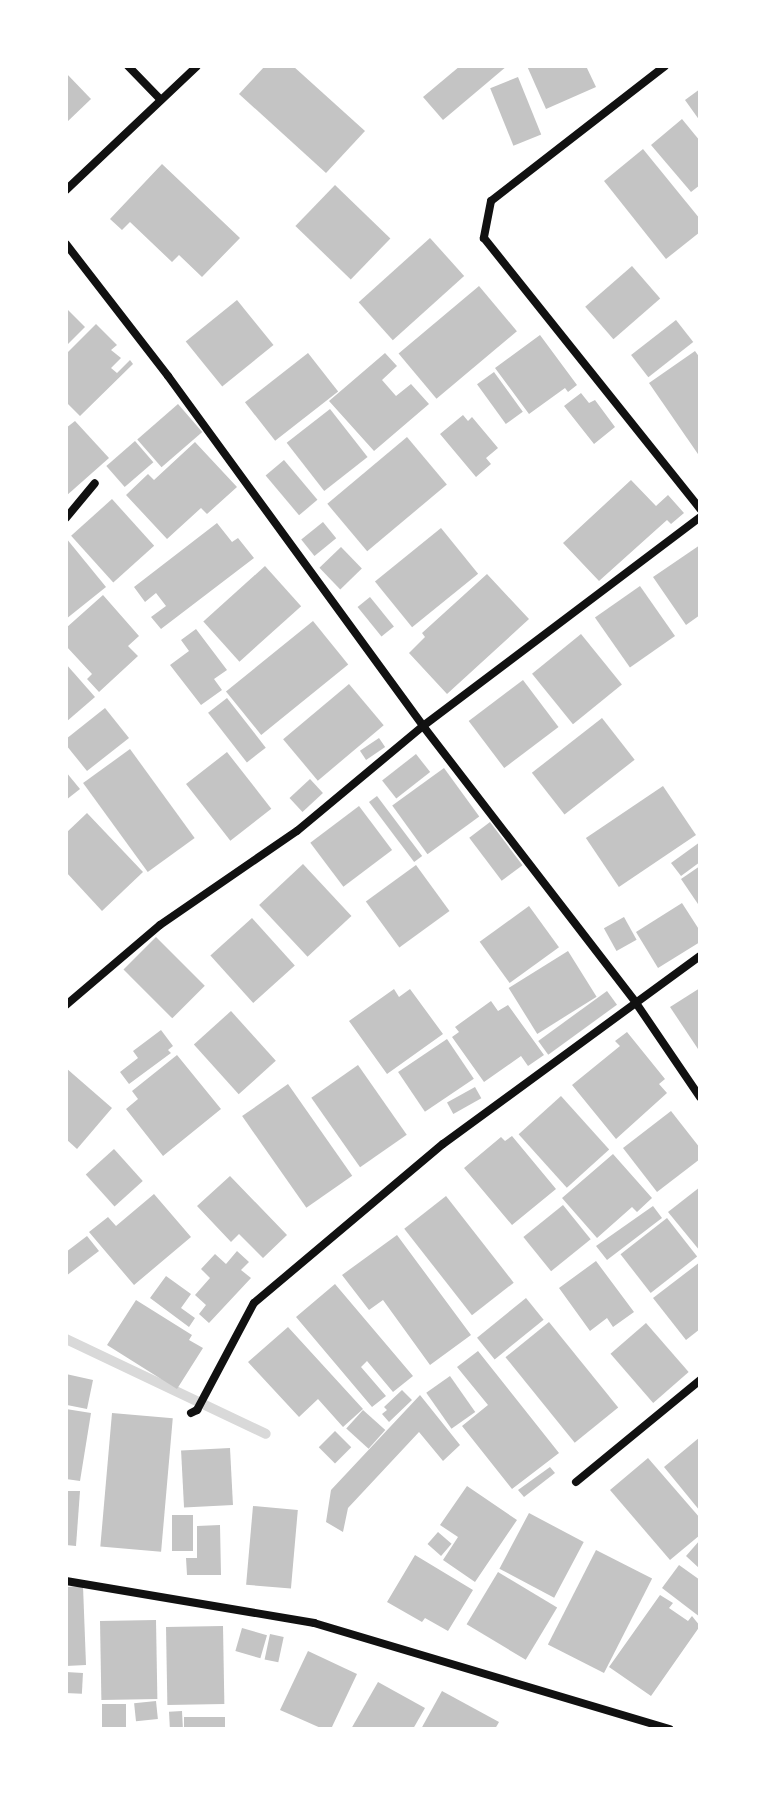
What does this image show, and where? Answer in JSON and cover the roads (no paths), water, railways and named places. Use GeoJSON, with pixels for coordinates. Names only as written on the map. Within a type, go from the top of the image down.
{"type":"FeatureCollection","features":[{"type":"Feature","properties":{"kind":"street"},"geometry":{"type":"LineString","coordinates":[[128,66],[160,99]]}},
{"type":"Feature","properties":{"kind":"street"},"geometry":{"type":"LineString","coordinates":[[66,190],[197,66]]}},
{"type":"Feature","properties":{"kind":"street"},"geometry":{"type":"LineString","coordinates":[[665,66],[491,201],[484,238],[700,509]]}},
{"type":"Feature","properties":{"kind":"street"},"geometry":{"type":"LineString","coordinates":[[66,244],[177,388],[423,726],[636,1003],[700,1097]]}},
{"type":"Feature","properties":{"kind":"street"},"geometry":{"type":"LineString","coordinates":[[66,518],[95,483]]}},
{"type":"Feature","properties":{"kind":"street"},"geometry":{"type":"LineString","coordinates":[[66,1005],[160,925],[297,831],[423,726],[700,517]]}},
{"type":"Feature","properties":{"kind":"street"},"geometry":{"type":"LineString","coordinates":[[191,1413],[197,1410],[254,1303],[443,1144],[700,956]]}},
{"type":"Feature","properties":{"kind":"street"},"geometry":{"type":"LineString","coordinates":[[576,1482],[700,1380]]}},
{"type":"Feature","properties":{"kind":"street"},"geometry":{"type":"LineString","coordinates":[[66,1581],[314,1623],[670,1729]]}},
{"type":"Feature","properties":{"kind":"waterway"},"geometry":{"type":"LineString","coordinates":[[66,1339],[266,1434]]}}]}
